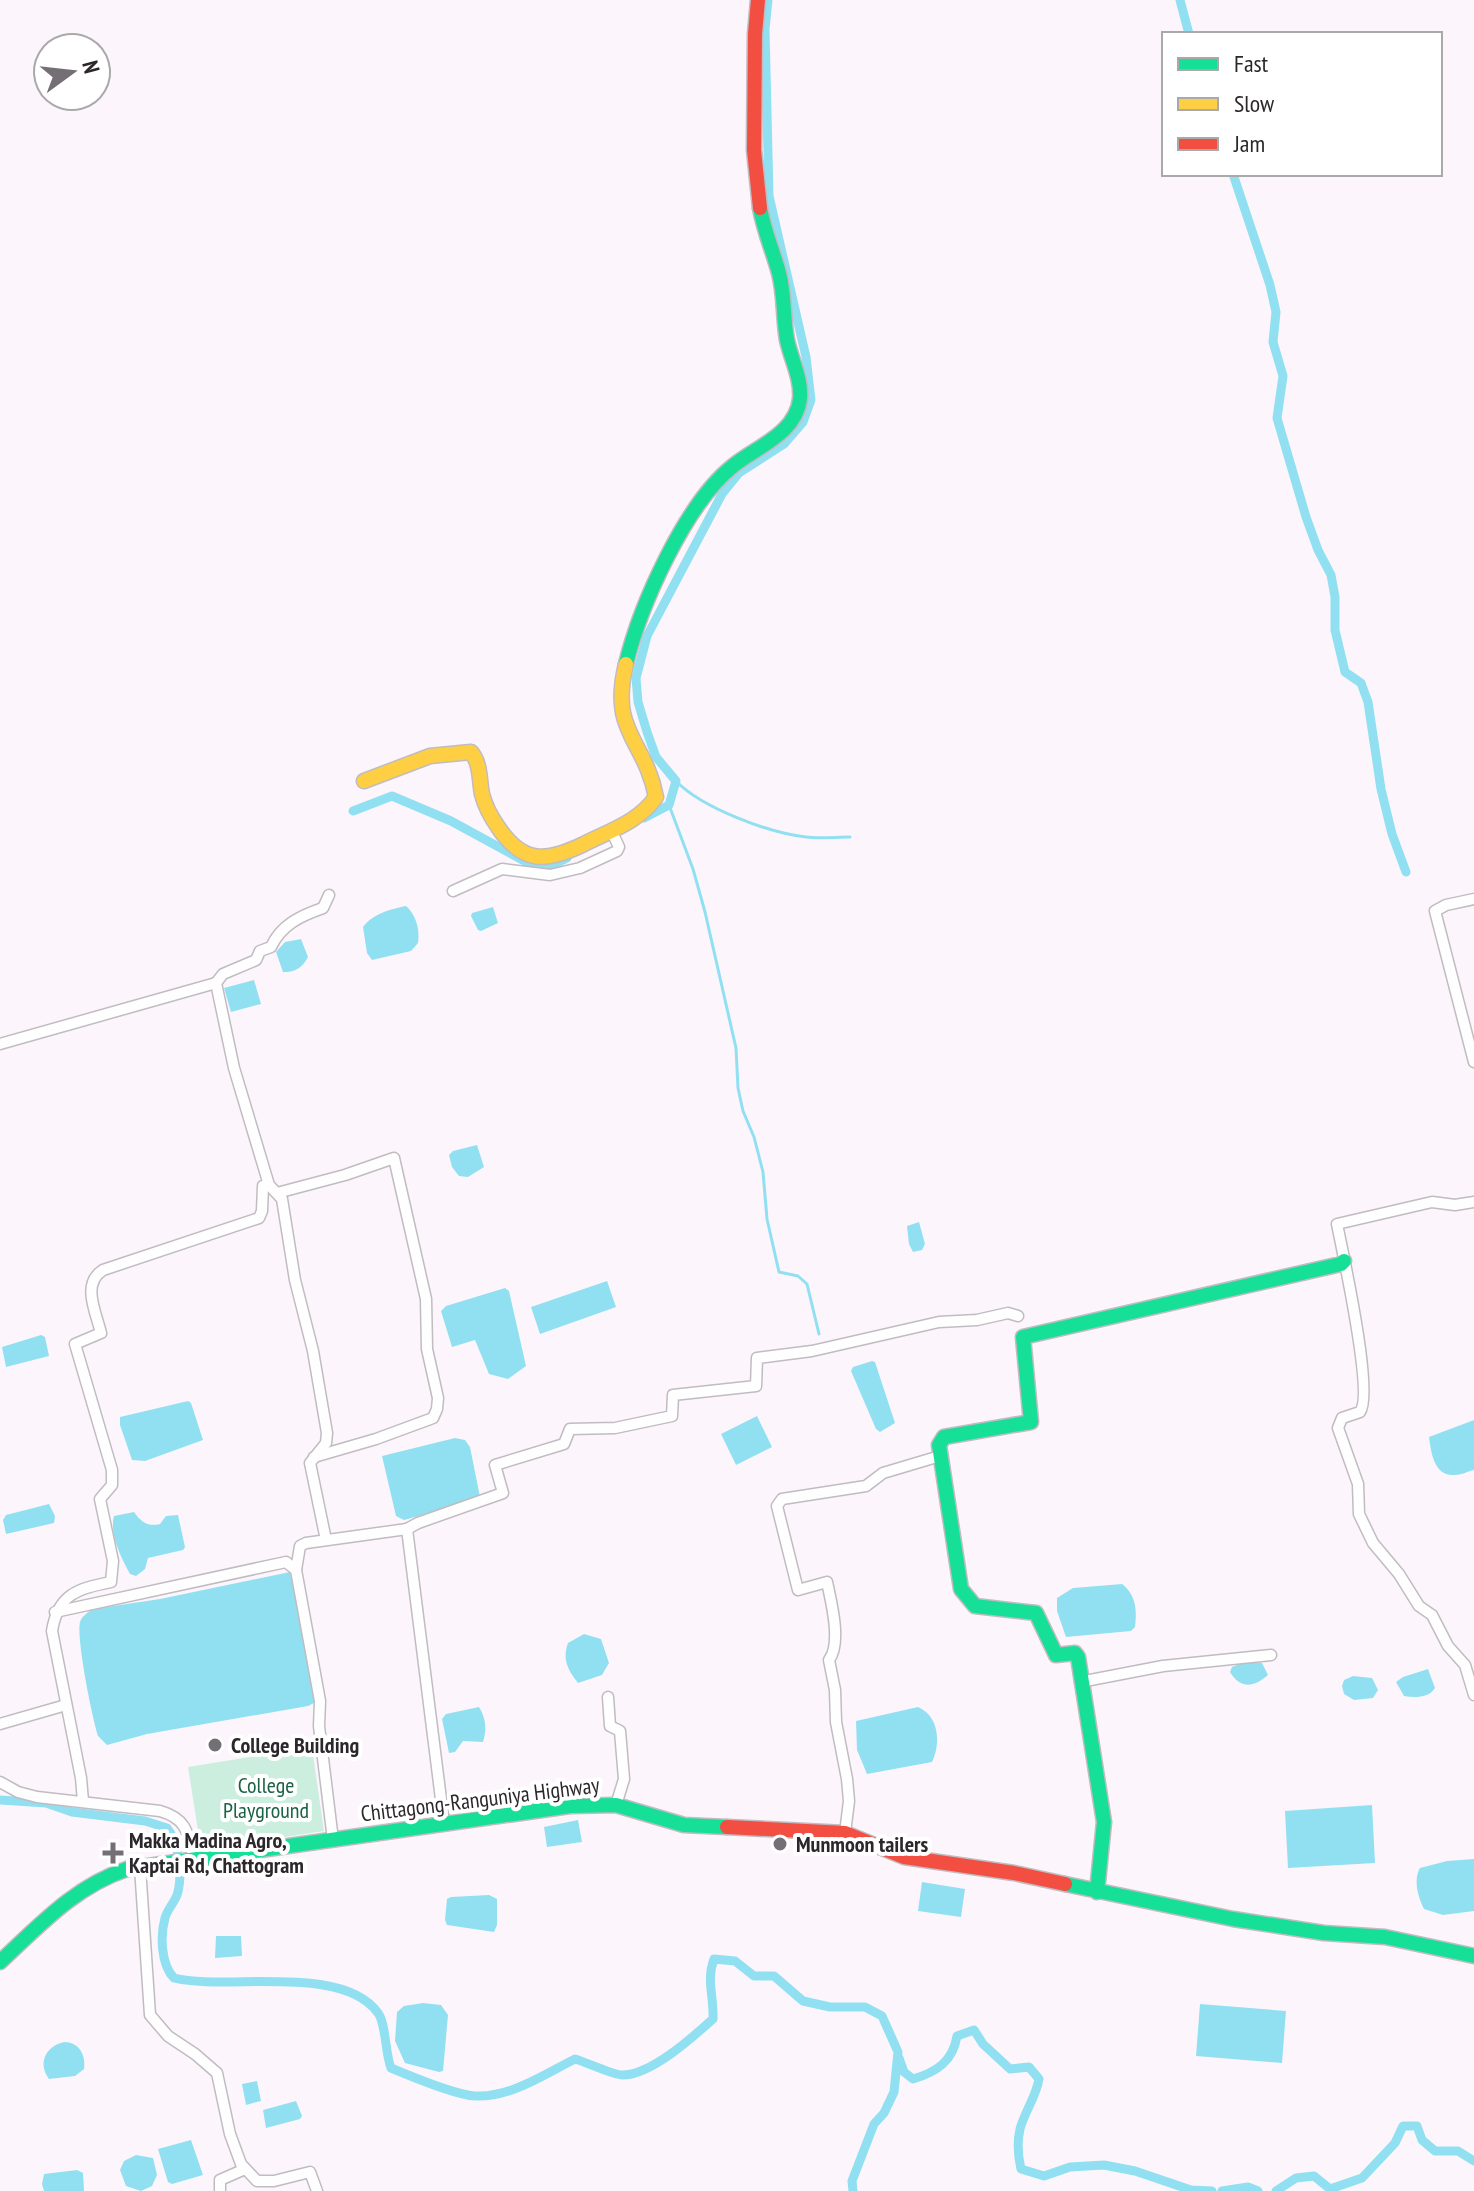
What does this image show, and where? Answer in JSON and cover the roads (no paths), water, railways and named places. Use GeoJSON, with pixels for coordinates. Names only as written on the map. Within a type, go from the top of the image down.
{"type":"FeatureCollection","features":[{"type":"Feature","properties":{"kind":"street"},"geometry":{"type":"LineString","coordinates":[[364,781],[426,756],[453,750],[471,752],[478,759],[483,799],[499,830],[516,851],[541,859],[560,855],[651,807],[656,797],[650,773],[622,717],[621,683],[628,656],[655,587],[695,511],[732,467],[779,434],[800,401],[786,334],[781,282],[770,250],[753,172],[754,26],[758,0]]}},
{"type":"Feature","properties":{"kind":"street"},"geometry":{"type":"LineString","coordinates":[[453,891],[507,867],[531,874],[550,875],[580,868],[617,851],[619,847],[611,830]]}},
{"type":"Feature","properties":{"kind":"street"},"geometry":{"type":"LineString","coordinates":[[0,1044],[216,983],[223,974],[256,960],[260,951],[271,947],[278,932],[306,914],[323,908],[329,895]]}},
{"type":"Feature","properties":{"kind":"street"},"geometry":{"type":"LineString","coordinates":[[1474,899],[1446,905],[1435,911],[1474,1062]]}},
{"type":"Feature","properties":{"kind":"street"},"geometry":{"type":"LineString","coordinates":[[216,983],[234,1068],[273,1189],[282,1199],[295,1280],[313,1351],[327,1433],[326,1443],[310,1463],[326,1540]]}},
{"type":"Feature","properties":{"kind":"street"},"geometry":{"type":"LineString","coordinates":[[83,1801],[52,1631],[55,1612],[67,1597],[83,1588],[111,1582],[113,1561],[100,1499],[112,1485],[112,1470],[75,1344],[101,1333],[91,1293],[93,1278],[109,1268],[259,1218],[263,1186],[273,1189],[345,1175],[394,1158],[426,1299],[427,1349],[438,1398],[437,1409],[433,1418],[314,1457]]}},
{"type":"Feature","properties":{"kind":"street"},"geometry":{"type":"LineString","coordinates":[[1474,1202],[1455,1205],[1432,1202],[1337,1224],[1358,1335],[1365,1400],[1360,1412],[1342,1418],[1338,1428],[1358,1484],[1359,1514],[1373,1543],[1399,1574],[1419,1606],[1432,1615],[1448,1646],[1465,1665],[1474,1695]]}},
{"type":"Feature","properties":{"kind":"street"},"geometry":{"type":"LineString","coordinates":[[1097,1892],[1104,1822],[1078,1657],[1075,1653],[1056,1655],[1036,1613],[975,1606],[961,1589],[939,1445],[944,1437],[1031,1422],[1023,1337],[1344,1261]]}},
{"type":"Feature","properties":{"kind":"street"},"geometry":{"type":"LineString","coordinates":[[333,1840],[319,1726],[320,1701],[296,1570],[300,1546],[407,1529],[430,1518],[474,1505],[503,1493],[495,1465],[564,1444],[570,1429],[615,1428],[672,1416],[673,1395],[756,1386],[757,1358],[812,1351],[939,1322],[977,1320],[1008,1313],[1018,1316]]}},
{"type":"Feature","properties":{"kind":"street"},"geometry":{"type":"LineString","coordinates":[[845,1833],[849,1801],[847,1779],[829,1660],[834,1654],[835,1620],[827,1582],[798,1590],[777,1506],[782,1499],[866,1486],[883,1473],[940,1456]]}},
{"type":"Feature","properties":{"kind":"street"},"geometry":{"type":"LineString","coordinates":[[407,1529],[444,1823]]}},
{"type":"Feature","properties":{"kind":"street"},"geometry":{"type":"LineString","coordinates":[[55,1612],[273,1564],[286,1562],[296,1570]]}},
{"type":"Feature","properties":{"kind":"street"},"geometry":{"type":"LineString","coordinates":[[1080,1682],[1163,1666],[1271,1655]]}},
{"type":"Feature","properties":{"kind":"street"},"geometry":{"type":"LineString","coordinates":[[608,1697],[610,1726],[620,1731],[624,1779],[616,1805]]}},
{"type":"Feature","properties":{"kind":"street"},"geometry":{"type":"LineString","coordinates":[[0,1724],[66,1705]]}},
{"type":"Feature","properties":{"kind":"street"},"geometry":{"type":"LineString","coordinates":[[0,1782],[18,1792],[37,1797],[177,1816],[187,1832],[193,1860]]}},
{"type":"Feature","properties":{"kind":"street","name":"Chittagong-Ranguniya Highway"},"geometry":{"type":"LineString","coordinates":[[0,1962],[39,1924],[89,1883],[109,1874],[444,1823],[570,1806],[616,1805],[684,1825],[845,1833],[904,1857],[1014,1873],[1233,1919],[1324,1933],[1385,1937],[1474,1956]]}},
{"type":"Feature","properties":{"kind":"street"},"geometry":{"type":"LineString","coordinates":[[140,1867],[150,2015],[168,2036],[217,2073],[230,2134],[245,2169],[257,2181],[274,2181],[310,2172],[317,2191]]}},
{"type":"Feature","properties":{"kind":"street"},"geometry":{"type":"LineString","coordinates":[[220,2191],[220,2180],[245,2169]]}},
{"type":"Feature","properties":{"kind":"water"},"geometry":{"type":"Polygon","coordinates":[[[406,906],[416,923],[418,943],[411,951],[372,960],[367,953],[363,927],[377,915],[406,906]]]}},
{"type":"Feature","properties":{"kind":"water"},"geometry":{"type":"Polygon","coordinates":[[[493,907],[498,923],[478,930],[472,913],[493,907]]]}},
{"type":"Feature","properties":{"kind":"water"},"geometry":{"type":"Polygon","coordinates":[[[301,939],[308,957],[298,969],[283,972],[276,952],[285,942],[301,939]]]}},
{"type":"Feature","properties":{"kind":"water"},"geometry":{"type":"Polygon","coordinates":[[[254,980],[261,1004],[231,1012],[224,988],[254,980]]]}},
{"type":"Feature","properties":{"kind":"water"},"geometry":{"type":"Polygon","coordinates":[[[477,1145],[484,1167],[468,1177],[459,1176],[452,1167],[449,1155],[453,1151],[477,1145]]]}},
{"type":"Feature","properties":{"kind":"water"},"geometry":{"type":"Polygon","coordinates":[[[919,1222],[925,1244],[922,1250],[913,1252],[907,1226],[919,1222]]]}},
{"type":"Feature","properties":{"kind":"water"},"geometry":{"type":"Polygon","coordinates":[[[607,1281],[616,1307],[540,1334],[531,1307],[607,1281]]]}},
{"type":"Feature","properties":{"kind":"water"},"geometry":{"type":"Polygon","coordinates":[[[505,1288],[509,1291],[526,1366],[508,1379],[489,1374],[475,1340],[452,1347],[441,1311],[446,1306],[505,1288]]]}},
{"type":"Feature","properties":{"kind":"water"},"geometry":{"type":"Polygon","coordinates":[[[41,1335],[45,1337],[49,1356],[6,1367],[2,1347],[41,1335]]]}},
{"type":"Feature","properties":{"kind":"water"},"geometry":{"type":"Polygon","coordinates":[[[875,1362],[895,1423],[880,1432],[851,1371],[853,1367],[875,1362]]]}},
{"type":"Feature","properties":{"kind":"water"},"geometry":{"type":"Polygon","coordinates":[[[188,1401],[203,1440],[145,1461],[132,1460],[120,1417],[188,1401]]]}},
{"type":"Feature","properties":{"kind":"water"},"geometry":{"type":"Polygon","coordinates":[[[757,1416],[772,1447],[736,1465],[721,1434],[757,1416]]]}},
{"type":"Feature","properties":{"kind":"water"},"geometry":{"type":"Polygon","coordinates":[[[1474,1420],[1474,1470],[1455,1475],[1442,1472],[1435,1462],[1429,1437],[1474,1420]]]}},
{"type":"Feature","properties":{"kind":"water"},"geometry":{"type":"Polygon","coordinates":[[[455,1438],[465,1440],[470,1447],[480,1497],[404,1520],[396,1516],[382,1456],[455,1438]]]}},
{"type":"Feature","properties":{"kind":"water"},"geometry":{"type":"Polygon","coordinates":[[[49,1504],[55,1516],[54,1523],[6,1534],[3,1520],[6,1515],[49,1504]]]}},
{"type":"Feature","properties":{"kind":"water"},"geometry":{"type":"Polygon","coordinates":[[[134,1512],[142,1521],[152,1525],[160,1524],[166,1516],[178,1515],[185,1547],[148,1558],[145,1569],[136,1576],[130,1574],[120,1553],[114,1538],[113,1523],[114,1516],[134,1512]]]}},
{"type":"Feature","properties":{"kind":"water"},"geometry":{"type":"Polygon","coordinates":[[[290,1572],[316,1702],[308,1706],[147,1734],[107,1745],[98,1736],[80,1644],[80,1622],[85,1614],[93,1609],[160,1599],[290,1572]]]}},
{"type":"Feature","properties":{"kind":"water"},"geometry":{"type":"Polygon","coordinates":[[[1122,1584],[1134,1603],[1135,1627],[1131,1631],[1066,1637],[1057,1611],[1057,1598],[1073,1588],[1122,1584]]]}},
{"type":"Feature","properties":{"kind":"water"},"geometry":{"type":"Polygon","coordinates":[[[584,1634],[601,1639],[609,1663],[602,1675],[578,1683],[567,1664],[566,1649],[568,1643],[584,1634]]]}},
{"type":"Feature","properties":{"kind":"water"},"geometry":{"type":"Polygon","coordinates":[[[1245,1662],[1262,1663],[1268,1675],[1253,1684],[1239,1682],[1230,1672],[1232,1667],[1245,1662]]]}},
{"type":"Feature","properties":{"kind":"water"},"geometry":{"type":"Polygon","coordinates":[[[1428,1669],[1435,1688],[1429,1694],[1404,1696],[1396,1682],[1428,1669]]]}},
{"type":"Feature","properties":{"kind":"water"},"geometry":{"type":"Polygon","coordinates":[[[1353,1676],[1372,1678],[1378,1690],[1373,1698],[1354,1700],[1344,1694],[1344,1680],[1353,1676]]]}},
{"type":"Feature","properties":{"kind":"water"},"geometry":{"type":"Polygon","coordinates":[[[479,1707],[485,1724],[483,1742],[463,1741],[455,1752],[449,1753],[442,1719],[446,1714],[479,1707]]]}},
{"type":"Feature","properties":{"kind":"water"},"geometry":{"type":"Polygon","coordinates":[[[918,1707],[934,1723],[937,1747],[932,1762],[867,1774],[857,1750],[856,1721],[918,1707]]]}},
{"type":"Feature","properties":{"kind":"water"},"geometry":{"type":"Polygon","coordinates":[[[1372,1805],[1375,1863],[1288,1868],[1285,1811],[1372,1805]]]}},
{"type":"Feature","properties":{"kind":"water"},"geometry":{"type":"Polygon","coordinates":[[[578,1820],[582,1842],[547,1847],[544,1827],[578,1820]]]}},
{"type":"Feature","properties":{"kind":"water"},"geometry":{"type":"Polygon","coordinates":[[[1474,1859],[1474,1911],[1443,1915],[1424,1909],[1417,1888],[1420,1868],[1447,1861],[1474,1859]]]}},
{"type":"Feature","properties":{"kind":"water"},"geometry":{"type":"Polygon","coordinates":[[[922,1882],[965,1889],[961,1917],[918,1911],[922,1882]]]}},
{"type":"Feature","properties":{"kind":"water"},"geometry":{"type":"Polygon","coordinates":[[[489,1895],[497,1899],[494,1932],[447,1925],[447,1899],[489,1895]]]}},
{"type":"Feature","properties":{"kind":"water"},"geometry":{"type":"Polygon","coordinates":[[[216,1936],[241,1936],[242,1956],[215,1958],[216,1936]]]}},
{"type":"Feature","properties":{"kind":"water"},"geometry":{"type":"Polygon","coordinates":[[[423,2003],[441,2005],[448,2015],[443,2071],[405,2063],[395,2041],[397,2012],[404,2006],[423,2003]]]}},
{"type":"Feature","properties":{"kind":"water"},"geometry":{"type":"Polygon","coordinates":[[[1200,2004],[1286,2011],[1282,2063],[1196,2056],[1200,2004]]]}},
{"type":"Feature","properties":{"kind":"water"},"geometry":{"type":"Polygon","coordinates":[[[64,2042],[74,2044],[80,2050],[84,2069],[75,2076],[49,2079],[45,2073],[45,2056],[52,2047],[64,2042]]]}},
{"type":"Feature","properties":{"kind":"water"},"geometry":{"type":"Polygon","coordinates":[[[257,2081],[261,2101],[246,2105],[242,2084],[257,2081]]]}},
{"type":"Feature","properties":{"kind":"water"},"geometry":{"type":"Polygon","coordinates":[[[296,2101],[302,2116],[300,2119],[266,2128],[263,2110],[296,2101]]]}},
{"type":"Feature","properties":{"kind":"water"},"geometry":{"type":"Polygon","coordinates":[[[191,2140],[203,2175],[172,2184],[168,2182],[158,2149],[191,2140]]]}},
{"type":"Feature","properties":{"kind":"water"},"geometry":{"type":"Polygon","coordinates":[[[136,2155],[153,2158],[157,2175],[152,2186],[141,2191],[126,2186],[120,2170],[124,2161],[136,2155]]]}},
{"type":"Feature","properties":{"kind":"water"},"geometry":{"type":"Polygon","coordinates":[[[77,2170],[83,2173],[84,2191],[44,2191],[44,2174],[77,2170]]]}},
{"type":"Feature","properties":{"kind":"waterway"},"geometry":{"type":"LineString","coordinates":[[644,818],[669,805],[676,781],[656,757],[638,702],[636,678],[647,636],[722,494],[739,473],[784,444],[803,422],[811,400],[806,357],[769,196],[765,29],[768,0]]}},
{"type":"Feature","properties":{"kind":"waterway"},"geometry":{"type":"LineString","coordinates":[[1180,0],[1188,32]]}},
{"type":"Feature","properties":{"kind":"waterway"},"geometry":{"type":"LineString","coordinates":[[1234,176],[1276,312],[1273,342],[1283,376],[1277,418],[1306,517],[1331,575],[1335,630],[1345,672],[1361,683],[1368,702],[1381,789],[1392,834],[1406,872]]}},
{"type":"Feature","properties":{"kind":"waterway"},"geometry":{"type":"LineString","coordinates":[[676,781],[702,801],[755,825],[806,837],[850,837]]}},
{"type":"Feature","properties":{"kind":"waterway"},"geometry":{"type":"LineString","coordinates":[[353,811],[392,796],[451,821],[528,863],[551,866],[567,858]]}},
{"type":"Feature","properties":{"kind":"waterway"},"geometry":{"type":"LineString","coordinates":[[669,805],[705,912],[736,1048],[738,1088],[743,1111],[763,1172],[767,1219],[779,1272],[798,1276],[807,1284],[819,1334]]}},
{"type":"Feature","properties":{"kind":"waterway"},"geometry":{"type":"LineString","coordinates":[[0,1800],[46,1803],[72,1812],[145,1821],[167,1828],[177,1851],[180,1870],[179,1888],[166,1915],[162,1933],[166,1966],[174,1978],[311,1983],[338,1988],[361,1998],[378,2013],[391,2068],[467,2095],[488,2096],[514,2089],[575,2059],[623,2075],[659,2062],[713,2019],[710,1981],[714,1959],[735,1961],[754,1976],[774,1976],[803,2001],[830,2007],[865,2007],[882,2016],[898,2052],[894,2092],[884,2113],[874,2124],[852,2181],[853,2191]]}},
{"type":"Feature","properties":{"kind":"waterway"},"geometry":{"type":"LineString","coordinates":[[899,2058],[904,2072],[913,2079],[922,2076],[948,2059],[957,2036],[974,2030],[983,2044],[1010,2069],[1029,2067],[1039,2079],[1020,2129],[1018,2149],[1021,2169],[1044,2176],[1070,2167],[1104,2165],[1135,2171],[1191,2190],[1212,2191]]}},
{"type":"Feature","properties":{"kind":"waterway"},"geometry":{"type":"LineString","coordinates":[[1276,2191],[1296,2178],[1314,2176],[1330,2189],[1362,2178],[1395,2143],[1403,2126],[1417,2126],[1422,2140],[1435,2151],[1458,2151],[1474,2161]]}},
{"type":"Feature","properties":{"kind":"waterway"},"geometry":{"type":"LineString","coordinates":[[1222,2191],[1248,2187],[1258,2191]]}},
{"type":"Feature","properties":{"kind":"place","name":"College Building"},"geometry":{"type":"Point","coordinates":[215,1745]}},
{"type":"Feature","properties":{"kind":"place","name":"Munmoon tailers"},"geometry":{"type":"Point","coordinates":[780,1844]}},
{"type":"Feature","properties":{"kind":"place","name":"Makka Madina Agro, Kaptai Rd, Chattogram"},"geometry":{"type":"Point","coordinates":[113,1853]}},
{"type":"Feature","properties":{"kind":"park label","name":"College Playground"},"geometry":{"type":"Point","coordinates":[266,1798]}}]}
